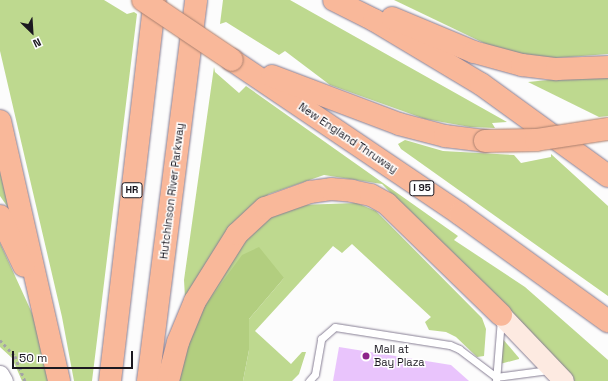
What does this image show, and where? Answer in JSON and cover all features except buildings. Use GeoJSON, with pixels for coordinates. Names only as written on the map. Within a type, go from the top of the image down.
{"type":"FeatureCollection","features":[{"type":"Feature","properties":{"kind":"highway","name":"New England Thruway"},"geometry":{"type":"LineString","coordinates":[[143,0],[460,214],[608,322]]}},
{"type":"Feature","properties":{"kind":"highway","name":"HR"},"geometry":{"type":"LineString","coordinates":[[110,381],[155,0]]}},
{"type":"Feature","properties":{"kind":"highway","name":"Hutchinson River Parkway"},"geometry":{"type":"LineString","coordinates":[[148,381],[196,0]]}},
{"type":"Feature","properties":{"kind":"highway"},"geometry":{"type":"LineString","coordinates":[[334,0],[374,20],[481,84],[569,145],[608,176]]}},
{"type":"Feature","properties":{"kind":"highway"},"geometry":{"type":"LineString","coordinates":[[342,0],[474,52],[506,61],[557,70],[608,67]]}},
{"type":"Feature","properties":{"kind":"highway"},"geometry":{"type":"LineString","coordinates":[[232,60],[399,124],[445,136],[485,141],[536,140],[608,129]]}},
{"type":"Feature","properties":{"kind":"highway"},"geometry":{"type":"LineString","coordinates":[[0,121],[59,381]]}},
{"type":"Feature","properties":{"kind":"highway"},"geometry":{"type":"LineString","coordinates":[[168,381],[178,342],[194,301],[237,234],[265,208],[310,192],[347,190],[370,195],[387,204],[501,315]]}},
{"type":"Feature","properties":{"kind":"highway"},"geometry":{"type":"LineString","coordinates":[[0,216],[39,296]]}},
{"type":"Feature","properties":{"kind":"main road"},"geometry":{"type":"LineString","coordinates":[[501,315],[558,375]]}},
{"type":"Feature","properties":{"kind":"street"},"geometry":{"type":"LineString","coordinates":[[0,374],[4,381]]}},
{"type":"Feature","properties":{"kind":"lane"},"geometry":{"type":"LineString","coordinates":[[496,379],[501,315]]}},
{"type":"Feature","properties":{"kind":"lane"},"geometry":{"type":"LineString","coordinates":[[309,381],[315,374],[321,339],[335,327],[450,345],[459,349],[496,379],[558,375]]}},
{"type":"Feature","properties":{"kind":"path"},"geometry":{"type":"LineString","coordinates":[[0,340],[15,356],[25,381]]}},
{"type":"Feature","properties":{"kind":"green space"},"geometry":{"type":"Polygon","coordinates":[[[0,0],[104,0],[127,14],[134,12],[137,14],[92,381],[74,381],[62,317],[0,51],[0,0]]]}},
{"type":"Feature","properties":{"kind":"green space"},"geometry":{"type":"Polygon","coordinates":[[[223,0],[290,0],[507,122],[492,123],[495,128],[470,127],[425,119],[330,85],[285,51],[279,55],[226,22],[220,24],[223,0]]]}},
{"type":"Feature","properties":{"kind":"green space"},"geometry":{"type":"Polygon","coordinates":[[[394,0],[608,0],[608,54],[543,59],[490,46],[394,0]]]}},
{"type":"Feature","properties":{"kind":"green space"},"geometry":{"type":"Polygon","coordinates":[[[214,67],[215,72],[239,93],[246,86],[458,236],[454,240],[525,287],[608,360],[608,381],[573,381],[382,184],[324,175],[269,194],[238,219],[185,298],[184,280],[214,67]]]}},
{"type":"Feature","properties":{"kind":"green space"},"geometry":{"type":"Polygon","coordinates":[[[608,74],[608,116],[599,117],[528,82],[608,74]]]}},
{"type":"Feature","properties":{"kind":"green space"},"geometry":{"type":"Polygon","coordinates":[[[405,140],[443,151],[514,155],[521,163],[551,157],[551,154],[608,206],[608,296],[401,149],[398,144],[405,140]]]}},
{"type":"Feature","properties":{"kind":"green space"},"geometry":{"type":"Polygon","coordinates":[[[0,171],[9,209],[0,196],[0,171]]]}},
{"type":"Feature","properties":{"kind":"green space"},"geometry":{"type":"Polygon","coordinates":[[[357,203],[376,211],[482,318],[486,329],[484,356],[477,357],[456,337],[446,332],[429,330],[425,322],[431,317],[352,244],[342,253],[333,246],[255,331],[291,364],[302,352],[306,352],[299,374],[292,381],[243,381],[249,350],[249,319],[284,278],[192,324],[257,222],[299,205],[357,203]]]}},
{"type":"Feature","properties":{"kind":"green space"},"geometry":{"type":"Polygon","coordinates":[[[0,243],[37,324],[50,381],[22,381],[12,358],[0,347],[0,243]]]}},
{"type":"Feature","properties":{"kind":"green space"},"geometry":{"type":"Polygon","coordinates":[[[259,247],[284,278],[249,319],[249,350],[243,381],[175,381],[192,324],[242,255],[259,247]]]}},
{"type":"Feature","properties":{"kind":"green space"},"geometry":{"type":"Polygon","coordinates":[[[502,338],[519,358],[519,359],[500,364],[502,338]]]}},
{"type":"Feature","properties":{"kind":"place","name":"Mall at Bay Plaza"},"geometry":{"type":"Point","coordinates":[366,356]}}]}
